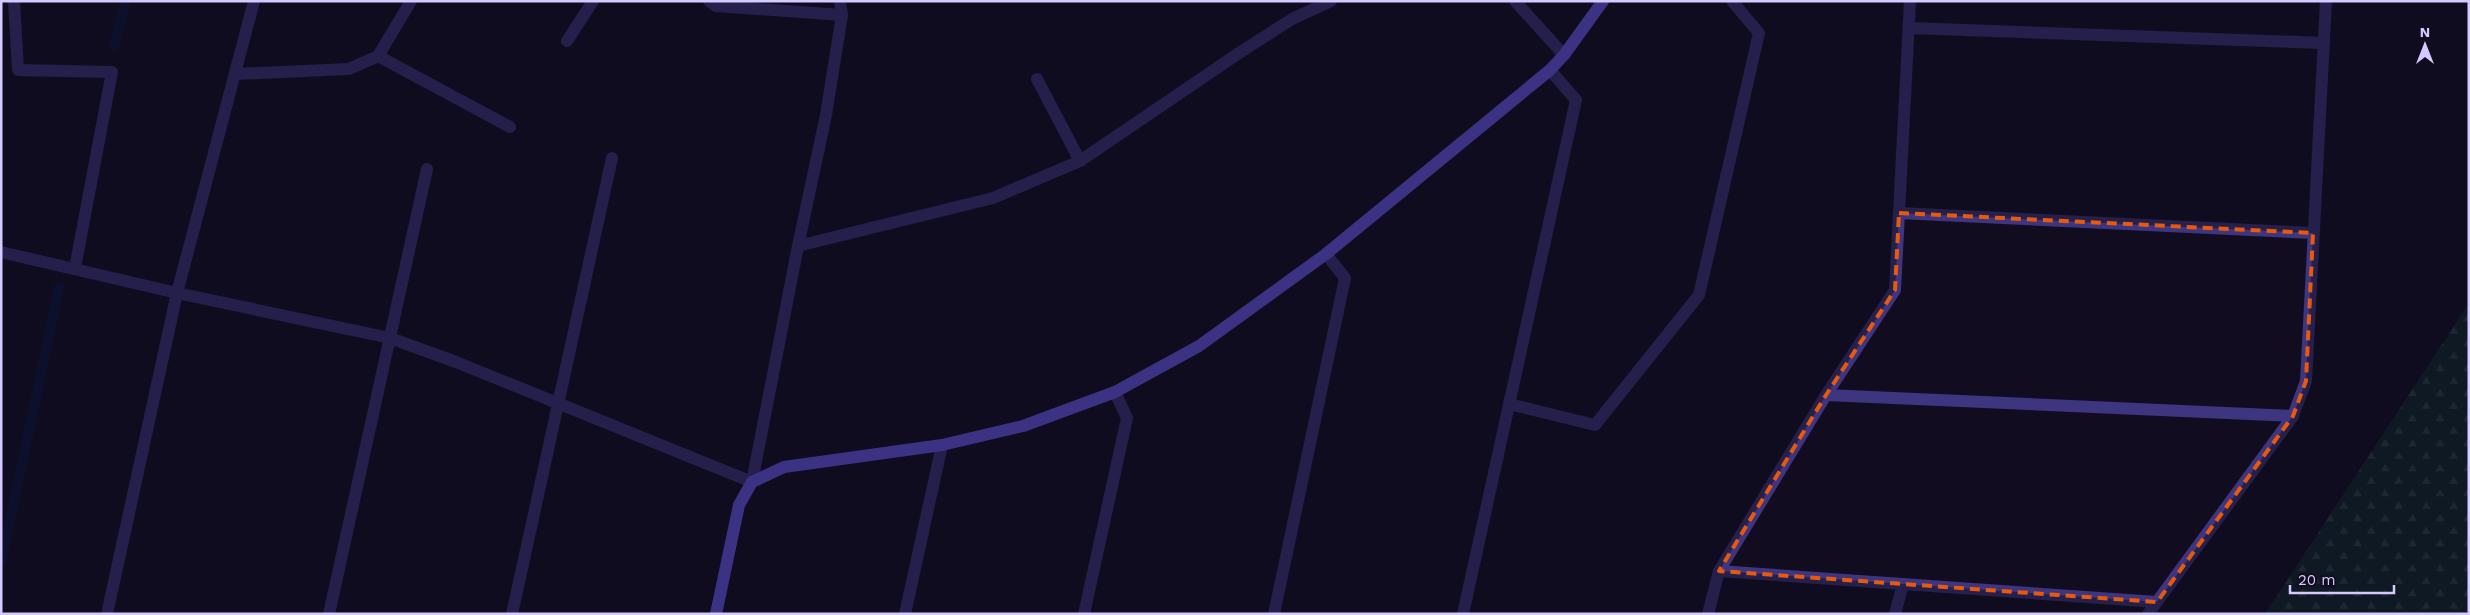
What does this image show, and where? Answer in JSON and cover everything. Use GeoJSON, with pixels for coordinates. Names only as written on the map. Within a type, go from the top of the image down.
{"type":"FeatureCollection","features":[{"type":"Feature","properties":{"kind":"street"},"geometry":{"type":"LineString","coordinates":[[14,1],[18,70],[112,72],[75,268]]}},
{"type":"Feature","properties":{"kind":"street"},"geometry":{"type":"LineString","coordinates":[[106,614],[177,293],[254,1]]}},
{"type":"Feature","properties":{"kind":"street"},"geometry":{"type":"LineString","coordinates":[[236,74],[349,69],[378,56],[410,1]]}},
{"type":"Feature","properties":{"kind":"street"},"geometry":{"type":"LineString","coordinates":[[568,41],[593,1]]}},
{"type":"Feature","properties":{"kind":"street"},"geometry":{"type":"LineString","coordinates":[[709,1],[716,6],[842,15]]}},
{"type":"Feature","properties":{"kind":"street"},"geometry":{"type":"LineString","coordinates":[[716,614],[739,505],[752,482],[826,114],[842,15],[840,1]]}},
{"type":"Feature","properties":{"kind":"street"},"geometry":{"type":"LineString","coordinates":[[798,246],[993,198],[1080,161],[1277,29],[1331,1]]}},
{"type":"Feature","properties":{"kind":"street"},"geometry":{"type":"LineString","coordinates":[[1515,1],[1564,55]]}},
{"type":"Feature","properties":{"kind":"street"},"geometry":{"type":"LineString","coordinates":[[1,252],[177,293],[390,338],[456,362],[558,405],[752,482],[784,467],[942,445],[1023,426],[1115,392],[1199,346],[1326,254],[1550,70],[1564,55],[1603,1]]}},
{"type":"Feature","properties":{"kind":"street"},"geometry":{"type":"LineString","coordinates":[[1509,404],[1594,424],[1699,296],[1759,33],[1732,1]]}},
{"type":"Feature","properties":{"kind":"street"},"geometry":{"type":"LineString","coordinates":[[1708,614],[1719,571],[1826,395],[1896,290],[1910,1]]}},
{"type":"Feature","properties":{"kind":"street"},"geometry":{"type":"LineString","coordinates":[[2148,614],[2292,416],[2306,381],[2326,1]]}},
{"type":"Feature","properties":{"kind":"street"},"geometry":{"type":"LineString","coordinates":[[1909,28],[2324,43]]}},
{"type":"Feature","properties":{"kind":"street"},"geometry":{"type":"LineString","coordinates":[[378,56],[510,127]]}},
{"type":"Feature","properties":{"kind":"street"},"geometry":{"type":"LineString","coordinates":[[1463,614],[1576,100],[1550,70]]}},
{"type":"Feature","properties":{"kind":"street"},"geometry":{"type":"LineString","coordinates":[[1037,79],[1080,161]]}},
{"type":"Feature","properties":{"kind":"street"},"geometry":{"type":"LineString","coordinates":[[512,614],[612,158]]}},
{"type":"Feature","properties":{"kind":"street"},"geometry":{"type":"LineString","coordinates":[[329,614],[427,169]]}},
{"type":"Feature","properties":{"kind":"street"},"geometry":{"type":"LineString","coordinates":[[1899,213],[2313,233]]}},
{"type":"Feature","properties":{"kind":"street"},"geometry":{"type":"LineString","coordinates":[[1274,614],[1345,278],[1326,254]]}},
{"type":"Feature","properties":{"kind":"street"},"geometry":{"type":"LineString","coordinates":[[1084,614],[1127,418],[1115,392]]}},
{"type":"Feature","properties":{"kind":"street"},"geometry":{"type":"LineString","coordinates":[[1826,395],[2292,416]]}},
{"type":"Feature","properties":{"kind":"street"},"geometry":{"type":"LineString","coordinates":[[905,614],[942,445]]}},
{"type":"Feature","properties":{"kind":"street"},"geometry":{"type":"LineString","coordinates":[[1719,571],[2157,602]]}},
{"type":"Feature","properties":{"kind":"street"},"geometry":{"type":"LineString","coordinates":[[1895,614],[1903,584]]}},
{"type":"Feature","properties":{"kind":"highlighted area"},"geometry":{"type":"Polygon","coordinates":[[[1899,213],[2313,233],[2306,381],[2293,416],[2157,602],[1719,571],[1826,395],[1895,290],[1899,213]]]}},
{"type":"Feature","properties":{"kind":"green space"},"geometry":{"type":"Polygon","coordinates":[[[2469,303],[2469,614],[2265,614],[2469,303]]]}},
{"type":"Feature","properties":{"kind":"waterway"},"geometry":{"type":"LineString","coordinates":[[114,46],[126,1]]}},
{"type":"Feature","properties":{"kind":"waterway"},"geometry":{"type":"LineString","coordinates":[[1,563],[59,288]]}}]}
